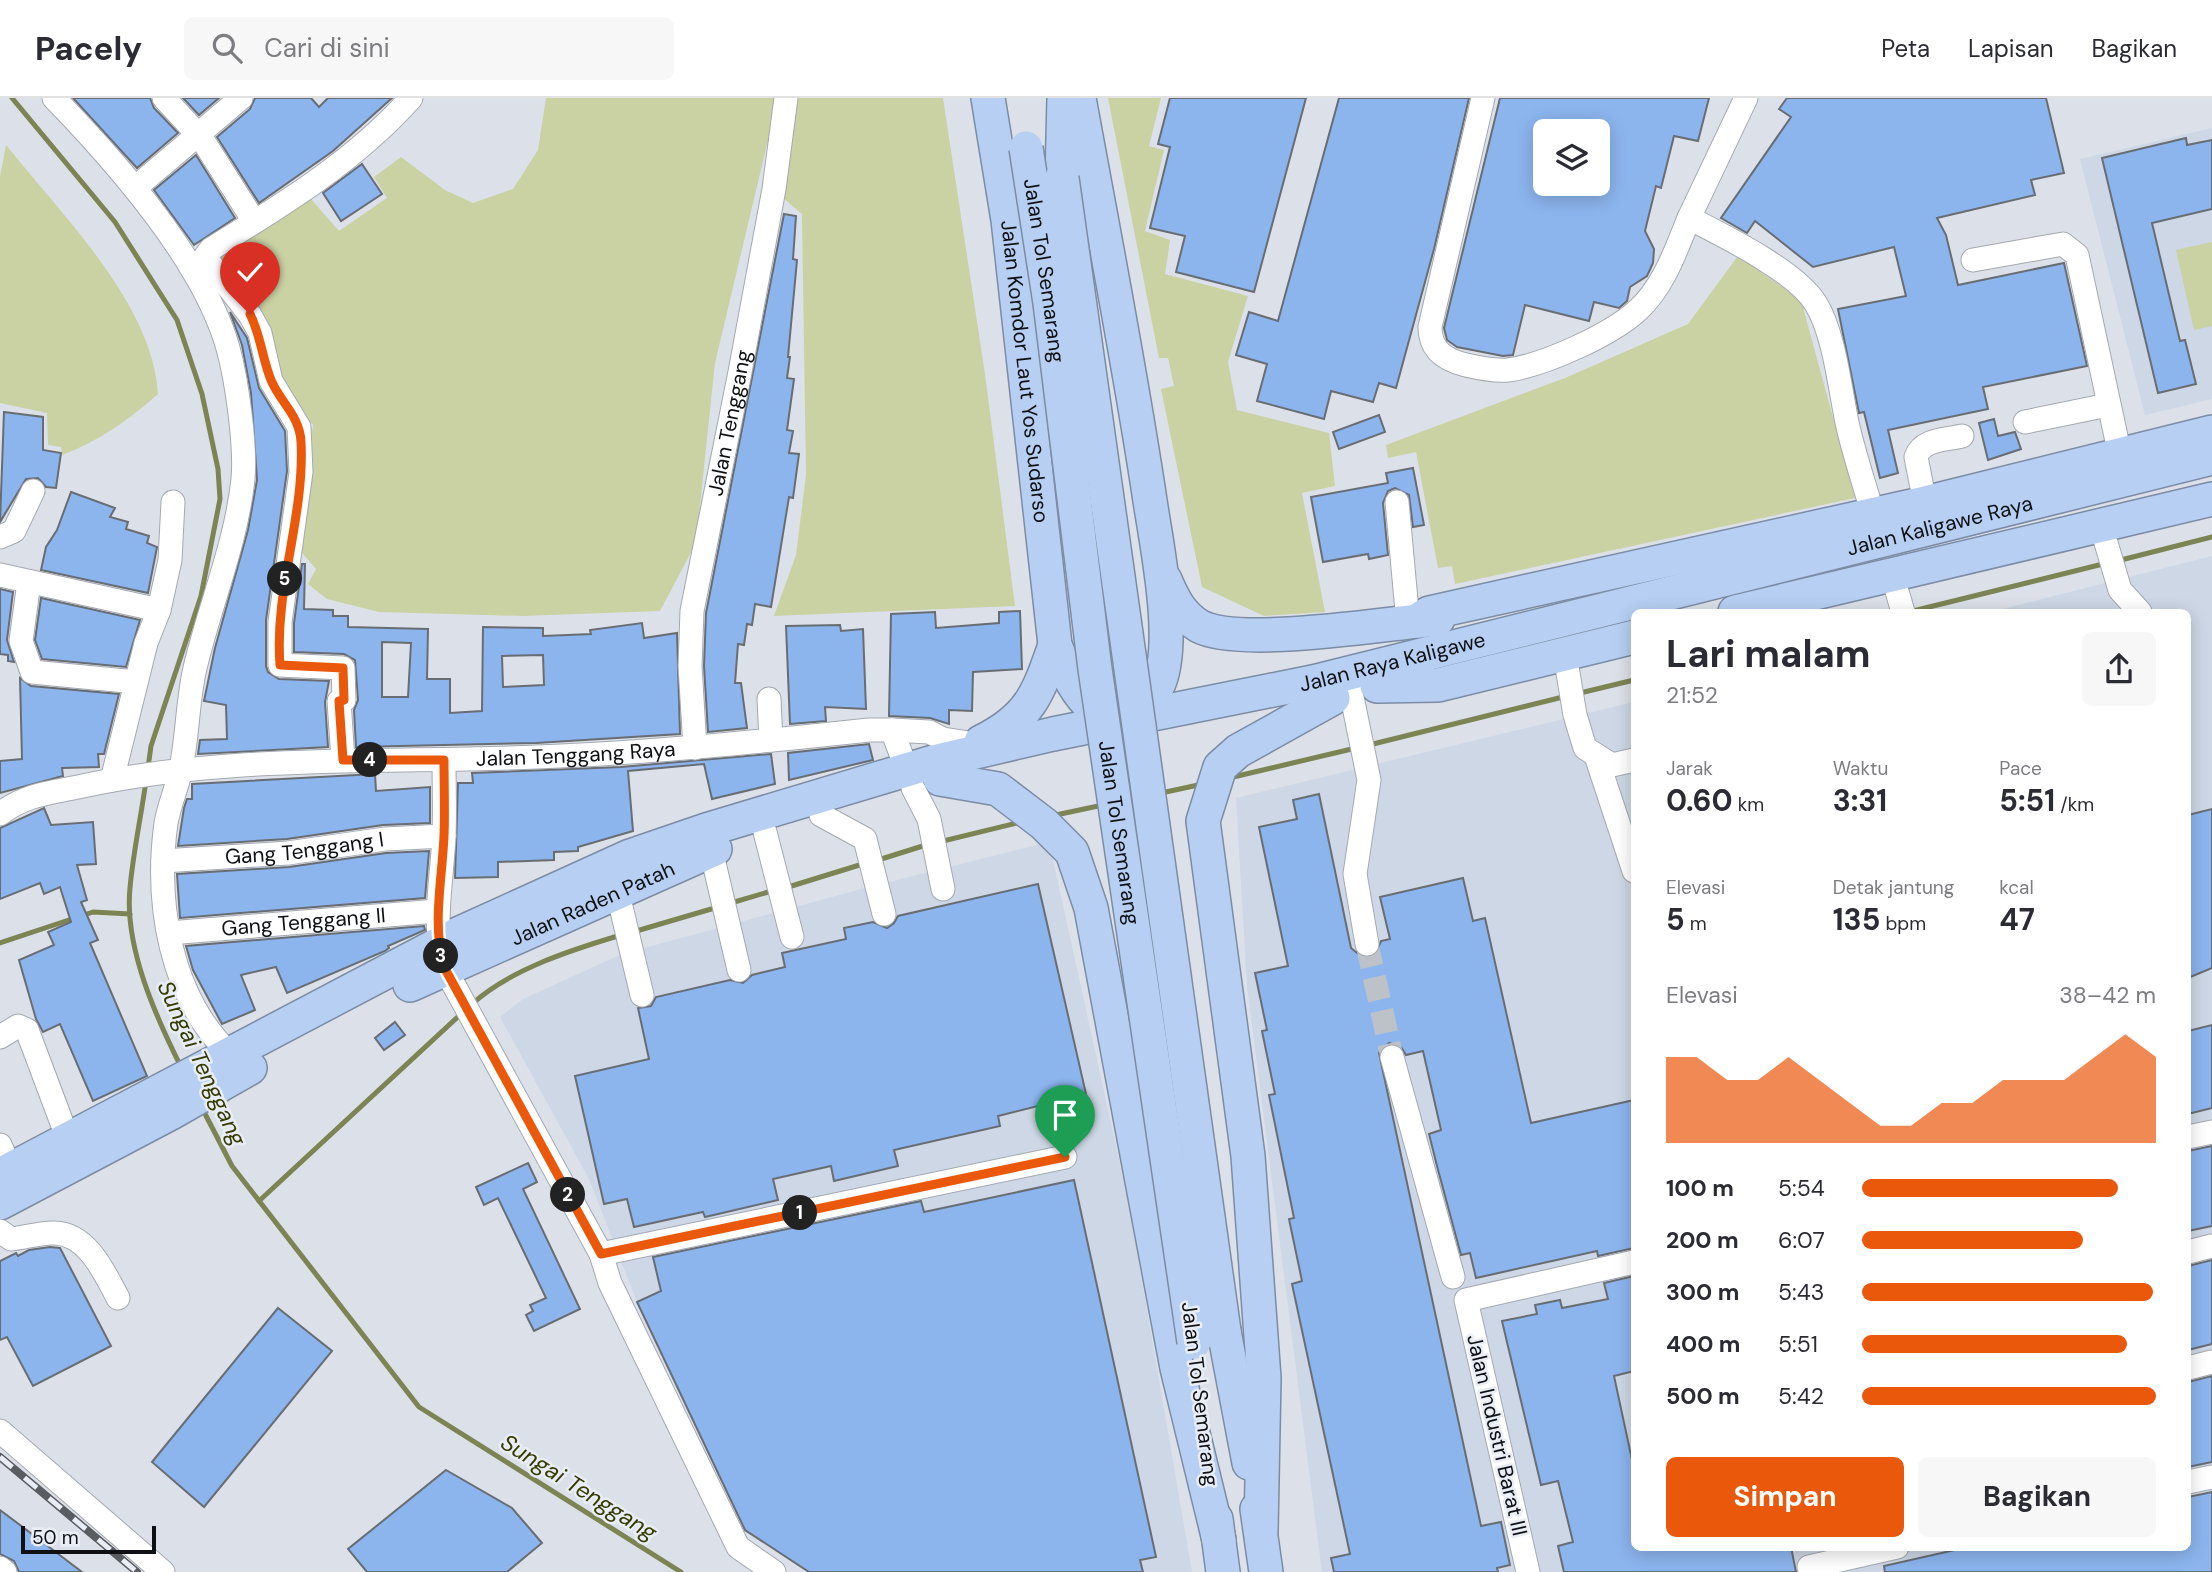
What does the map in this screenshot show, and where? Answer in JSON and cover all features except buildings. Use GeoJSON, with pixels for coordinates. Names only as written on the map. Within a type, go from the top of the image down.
{"type":"FeatureCollection","features":[{"type":"Feature","properties":{"kind":"highway","name":"Jalan Komdor Laut Yos Sudarso"},"geometry":{"type":"LineString","coordinates":[[988,98],[1008,220],[1055,645]]}},
{"type":"Feature","properties":{"kind":"highway","name":"Jalan Tol Semarang"},"geometry":{"type":"LineString","coordinates":[[1003,98],[1026,148],[1050,303],[1095,669],[1209,1337],[1261,1531],[1266,1572]]}},
{"type":"Feature","properties":{"kind":"highway","name":"Jalan Tol Semarang"},"geometry":{"type":"LineString","coordinates":[[1064,98],[1062,177],[1209,1337],[1221,1556]]}},
{"type":"Feature","properties":{"kind":"highway"},"geometry":{"type":"LineString","coordinates":[[1041,758],[1115,723],[1148,701],[1160,682],[1166,642],[1160,568],[1133,387],[1079,98]]}},
{"type":"Feature","properties":{"kind":"highway"},"geometry":{"type":"LineString","coordinates":[[1412,621],[1429,613],[1925,503],[2212,432]]}},
{"type":"Feature","properties":{"kind":"highway","name":"Jalan Kaligawe Raya"},"geometry":{"type":"LineString","coordinates":[[1671,604],[2212,458]]}},
{"type":"Feature","properties":{"kind":"highway","name":"Jalan Kaligawe Raya"},"geometry":{"type":"LineString","coordinates":[[1671,604],[2212,478]]}},
{"type":"Feature","properties":{"kind":"highway"},"geometry":{"type":"LineString","coordinates":[[1749,609],[2103,532],[2212,499]]}},
{"type":"Feature","properties":{"kind":"highway"},"geometry":{"type":"LineString","coordinates":[[1160,568],[1178,608],[1199,626],[1213,631],[1257,635],[1412,621],[1671,604]]}},
{"type":"Feature","properties":{"kind":"highway","name":"Jalan Raya Kaligawe"},"geometry":{"type":"LineString","coordinates":[[1648,609],[1671,604]]}},
{"type":"Feature","properties":{"kind":"highway","name":"Jalan Raya Kaligawe"},"geometry":{"type":"LineString","coordinates":[[1115,723],[1631,613]]}},
{"type":"Feature","properties":{"kind":"highway"},"geometry":{"type":"LineString","coordinates":[[1055,645],[1068,677],[1083,700],[1115,723],[1234,736],[1354,698],[1631,623]]}},
{"type":"Feature","properties":{"kind":"highway"},"geometry":{"type":"LineString","coordinates":[[1354,698],[1565,660],[1631,639]]}},
{"type":"Feature","properties":{"kind":"highway"},"geometry":{"type":"LineString","coordinates":[[923,775],[1019,719],[1040,688],[1055,645]]}},
{"type":"Feature","properties":{"kind":"highway","name":"Jalan Raden Patah"},"geometry":{"type":"LineString","coordinates":[[444,964],[630,856],[1115,723]]}},
{"type":"Feature","properties":{"kind":"highway"},"geometry":{"type":"LineString","coordinates":[[1234,736],[1220,767],[1203,821],[1248,1156],[1264,1377],[1261,1531]]}},
{"type":"Feature","properties":{"kind":"highway","name":"Jalan Raden Patah"},"geometry":{"type":"LineString","coordinates":[[0,1203],[73,1150],[165,1102],[233,1061],[444,964],[713,862],[768,847],[821,815],[923,775],[1041,758],[1234,736]]}},
{"type":"Feature","properties":{"kind":"highway"},"geometry":{"type":"LineString","coordinates":[[923,775],[998,789],[1044,824],[1072,852],[1091,908],[1177,1368],[1221,1556]]}},
{"type":"Feature","properties":{"kind":"highway","name":"Jalan Raden Patah"},"geometry":{"type":"LineString","coordinates":[[4,1163],[73,1150]]}},
{"type":"Feature","properties":{"kind":"street"},"geometry":{"type":"LineString","coordinates":[[54,98],[135,188],[188,262],[224,337],[243,457],[236,526],[195,668],[178,772],[166,821],[163,861],[169,933],[184,992],[233,1061]]}},
{"type":"Feature","properties":{"kind":"street"},"geometry":{"type":"LineString","coordinates":[[164,98],[196,134],[254,221]]}},
{"type":"Feature","properties":{"kind":"street"},"geometry":{"type":"LineString","coordinates":[[135,188],[241,98]]}},
{"type":"Feature","properties":{"kind":"street"},"geometry":{"type":"LineString","coordinates":[[343,760],[339,701],[344,700],[343,668],[280,665],[280,622],[301,472],[299,427],[271,381],[260,333],[250,314],[205,257],[211,249],[297,196],[391,120],[411,98]]}},
{"type":"Feature","properties":{"kind":"street","name":"Jalan Tenggang"},"geometry":{"type":"LineString","coordinates":[[695,748],[690,666],[692,611],[774,188],[786,98]]}},
{"type":"Feature","properties":{"kind":"street"},"geometry":{"type":"LineString","coordinates":[[1483,98],[1430,327],[1430,340],[1435,349],[1451,362],[1505,370],[1578,348],[1638,310],[1670,266],[1689,218],[1746,98]]}},
{"type":"Feature","properties":{"kind":"street"},"geometry":{"type":"LineString","coordinates":[[1689,218],[1732,240],[1790,278],[1816,304],[1826,326],[1849,432],[1873,514]]}},
{"type":"Feature","properties":{"kind":"street"},"geometry":{"type":"LineString","coordinates":[[1973,260],[2063,244],[2077,255],[2120,455]]}},
{"type":"Feature","properties":{"kind":"street"},"geometry":{"type":"LineString","coordinates":[[2025,422],[2108,405]]}},
{"type":"Feature","properties":{"kind":"street"},"geometry":{"type":"LineString","coordinates":[[1925,503],[1916,457],[1918,450],[1923,445],[1962,436]]}},
{"type":"Feature","properties":{"kind":"street"},"geometry":{"type":"LineString","coordinates":[[0,537],[14,531],[33,491]]}},
{"type":"Feature","properties":{"kind":"street"},"geometry":{"type":"LineString","coordinates":[[6,805],[117,779],[136,682],[159,610],[170,560],[173,502]]}},
{"type":"Feature","properties":{"kind":"street"},"geometry":{"type":"LineString","coordinates":[[1397,502],[1412,621]]}},
{"type":"Feature","properties":{"kind":"street"},"geometry":{"type":"LineString","coordinates":[[2103,532],[2120,590],[2137,609]]}},
{"type":"Feature","properties":{"kind":"street"},"geometry":{"type":"LineString","coordinates":[[0,575],[159,610]]}},
{"type":"Feature","properties":{"kind":"street"},"geometry":{"type":"LineString","coordinates":[[1894,579],[1902,609]]}},
{"type":"Feature","properties":{"kind":"street"},"geometry":{"type":"LineString","coordinates":[[29,582],[21,641],[30,670],[136,682]]}},
{"type":"Feature","properties":{"kind":"street"},"geometry":{"type":"LineString","coordinates":[[1565,660],[1575,715],[1585,748],[1597,759],[1612,765],[1631,761]]}},
{"type":"Feature","properties":{"kind":"street"},"geometry":{"type":"LineString","coordinates":[[1354,698],[1367,769],[1364,825],[1355,874],[1367,944]]}},
{"type":"Feature","properties":{"kind":"street"},"geometry":{"type":"LineString","coordinates":[[769,699],[771,740]]}},
{"type":"Feature","properties":{"kind":"street"},"geometry":{"type":"LineString","coordinates":[[892,730],[923,775],[942,881]]}},
{"type":"Feature","properties":{"kind":"street","name":"Jalan Tenggang Raya"},"geometry":{"type":"LineString","coordinates":[[117,779],[343,760],[444,760],[695,748],[892,730],[929,732],[943,739],[976,744]]}},
{"type":"Feature","properties":{"kind":"street"},"geometry":{"type":"LineString","coordinates":[[1597,759],[1631,862]]}},
{"type":"Feature","properties":{"kind":"street"},"geometry":{"type":"LineString","coordinates":[[444,760],[444,836],[438,911],[444,964],[476,1030],[601,1254],[610,1283],[737,1547],[775,1572]]}},
{"type":"Feature","properties":{"kind":"street"},"geometry":{"type":"LineString","coordinates":[[821,815],[865,839],[884,914]]}},
{"type":"Feature","properties":{"kind":"street","name":"Gang Tenggang I"},"geometry":{"type":"LineString","coordinates":[[163,861],[288,853],[385,839],[444,836]]}},
{"type":"Feature","properties":{"kind":"street"},"geometry":{"type":"LineString","coordinates":[[768,847],[792,937]]}},
{"type":"Feature","properties":{"kind":"street"},"geometry":{"type":"LineString","coordinates":[[713,862],[739,970]]}},
{"type":"Feature","properties":{"kind":"street"},"geometry":{"type":"LineString","coordinates":[[619,898],[642,995]]}},
{"type":"Feature","properties":{"kind":"street","name":"Gang Tenggang II"},"geometry":{"type":"LineString","coordinates":[[169,933],[438,911]]}},
{"type":"Feature","properties":{"kind":"street"},"geometry":{"type":"LineString","coordinates":[[0,1037],[18,1026],[27,1030],[73,1150]]}},
{"type":"Feature","properties":{"kind":"street"},"geometry":{"type":"LineString","coordinates":[[1392,1057],[1453,1277]]}},
{"type":"Feature","properties":{"kind":"street"},"geometry":{"type":"LineString","coordinates":[[2191,1136],[2212,1132]]}},
{"type":"Feature","properties":{"kind":"street"},"geometry":{"type":"LineString","coordinates":[[601,1254],[1065,1157]]}},
{"type":"Feature","properties":{"kind":"street"},"geometry":{"type":"LineString","coordinates":[[0,1231],[11,1239],[53,1233],[78,1241],[98,1261],[118,1298]]}},
{"type":"Feature","properties":{"kind":"street"},"geometry":{"type":"LineString","coordinates":[[2191,1251],[2212,1246]]}},
{"type":"Feature","properties":{"kind":"street","name":"Jalan Industri Barat III"},"geometry":{"type":"LineString","coordinates":[[1528,1572],[1467,1299],[1631,1263]]}},
{"type":"Feature","properties":{"kind":"street"},"geometry":{"type":"LineString","coordinates":[[2191,1367],[2212,1362]]}},
{"type":"Feature","properties":{"kind":"street"},"geometry":{"type":"LineString","coordinates":[[0,1431],[163,1572]]}},
{"type":"Feature","properties":{"kind":"street"},"geometry":{"type":"LineString","coordinates":[[2191,1481],[2212,1477]]}},
{"type":"Feature","properties":{"kind":"street"},"geometry":{"type":"LineString","coordinates":[[1808,1562],[1873,1551]]}},
{"type":"Feature","properties":{"kind":"street"},"geometry":{"type":"LineString","coordinates":[[0,1568],[5,1572]]}},
{"type":"Feature","properties":{"kind":"shaded area"},"geometry":{"type":"Polygon","coordinates":[[[2212,128],[2212,399],[2145,415],[2080,159],[2212,128]]]}},
{"type":"Feature","properties":{"kind":"shaded area"},"geometry":{"type":"Polygon","coordinates":[[[2212,556],[2212,1572],[1322,1572],[1247,986],[1236,798],[1631,703],[1631,1551],[2191,1551],[2191,609],[2002,609],[2212,556]]]}},
{"type":"Feature","properties":{"kind":"shaded area"},"geometry":{"type":"Polygon","coordinates":[[[1049,842],[1129,1205],[1192,1572],[809,1572],[744,1529],[637,1302],[589,1179],[500,1017],[523,999],[622,954],[865,888],[1049,842]]]}},
{"type":"Feature","properties":{"kind":"green space"},"geometry":{"type":"Polygon","coordinates":[[[546,98],[778,98],[715,363],[696,543],[660,611],[523,616],[379,612],[327,599],[308,584],[316,569],[297,547],[313,425],[285,393],[219,259],[311,199],[339,231],[387,198],[374,177],[401,157],[445,190],[473,203],[513,189],[538,150],[546,98]]]}},
{"type":"Feature","properties":{"kind":"green space"},"geometry":{"type":"Polygon","coordinates":[[[794,98],[943,98],[985,374],[1015,606],[774,616],[796,555],[806,475],[802,214],[782,197],[794,98]]]}},
{"type":"Feature","properties":{"kind":"green space"},"geometry":{"type":"Polygon","coordinates":[[[1108,98],[1161,98],[1149,146],[1164,150],[1145,231],[1170,240],[1165,274],[1248,296],[1228,362],[1237,410],[1329,433],[1335,486],[1302,493],[1325,612],[1264,616],[1202,587],[1161,389],[1174,386],[1168,358],[1159,358],[1108,98]]]}},
{"type":"Feature","properties":{"kind":"green space"},"geometry":{"type":"Polygon","coordinates":[[[6,145],[101,262],[140,327],[152,360],[158,394],[113,429],[62,455],[61,447],[48,445],[47,413],[0,403],[0,177],[6,145]]]}},
{"type":"Feature","properties":{"kind":"green space"},"geometry":{"type":"Polygon","coordinates":[[[2212,242],[2212,326],[2194,330],[2176,250],[2212,242]]]}},
{"type":"Feature","properties":{"kind":"green space"},"geometry":{"type":"Polygon","coordinates":[[[1738,256],[1801,300],[1855,498],[1455,584],[1452,566],[1438,568],[1416,452],[1388,458],[1386,445],[1565,378],[1688,324],[1738,256]]]}},
{"type":"Feature","properties":{"kind":"waterway","name":"Sungai Tenggang"},"geometry":{"type":"LineString","coordinates":[[12,98],[115,222],[177,320],[202,394],[218,469],[220,499],[201,596],[151,746],[148,768]]}},
{"type":"Feature","properties":{"kind":"waterway"},"geometry":{"type":"LineString","coordinates":[[2117,561],[2212,537]]}},
{"type":"Feature","properties":{"kind":"waterway"},"geometry":{"type":"LineString","coordinates":[[1921,609],[2107,563]]}},
{"type":"Feature","properties":{"kind":"waterway"},"geometry":{"type":"LineString","coordinates":[[1576,694],[1631,681]]}},
{"type":"Feature","properties":{"kind":"waterway"},"geometry":{"type":"LineString","coordinates":[[1369,745],[1567,696]]}},
{"type":"Feature","properties":{"kind":"waterway"},"geometry":{"type":"LineString","coordinates":[[1229,778],[1356,748]]}},
{"type":"Feature","properties":{"kind":"waterway","name":"Sungai Tenggang"},"geometry":{"type":"LineString","coordinates":[[146,781],[133,862],[129,911],[144,981],[182,1069]]}},
{"type":"Feature","properties":{"kind":"waterway"},"geometry":{"type":"LineString","coordinates":[[1161,793],[1203,784]]}},
{"type":"Feature","properties":{"kind":"waterway"},"geometry":{"type":"LineString","coordinates":[[1051,816],[1103,805]]}},
{"type":"Feature","properties":{"kind":"waterway"},"geometry":{"type":"LineString","coordinates":[[939,842],[1021,822]]}},
{"type":"Feature","properties":{"kind":"waterway"},"geometry":{"type":"LineString","coordinates":[[875,861],[929,844]]}},
{"type":"Feature","properties":{"kind":"waterway"},"geometry":{"type":"LineString","coordinates":[[785,888],[866,863]]}},
{"type":"Feature","properties":{"kind":"waterway"},"geometry":{"type":"LineString","coordinates":[[731,903],[775,890]]}},
{"type":"Feature","properties":{"kind":"waterway"},"geometry":{"type":"LineString","coordinates":[[633,932],[718,907]]}},
{"type":"Feature","properties":{"kind":"waterway"},"geometry":{"type":"LineString","coordinates":[[0,943],[93,912],[130,914]]}},
{"type":"Feature","properties":{"kind":"waterway"},"geometry":{"type":"LineString","coordinates":[[472,1004],[505,981],[542,962],[621,935]]}},
{"type":"Feature","properties":{"kind":"waterway"},"geometry":{"type":"LineString","coordinates":[[259,1201],[462,1013]]}},
{"type":"Feature","properties":{"kind":"waterway","name":"Sungai Tenggang"},"geometry":{"type":"LineString","coordinates":[[202,1108],[232,1166],[419,1407],[681,1572]]}},
{"type":"Feature","properties":{"kind":"tunnel"},"geometry":{"type":"LineString","coordinates":[[1367,944],[1392,1057]]}},
{"type":"Feature","properties":{"kind":"railway"},"geometry":{"type":"LineString","coordinates":[[0,1457],[137,1572]]}},
{"type":"Feature","properties":{"kind":"route"},"geometry":{"type":"LineString","coordinates":[[250,314],[260,333],[271,381],[294,416],[301,441],[301,472],[280,622],[280,665],[343,668],[344,700],[339,701],[343,760],[444,760],[444,836],[438,944],[444,967],[476,1030],[601,1254],[1065,1157]]}}]}
